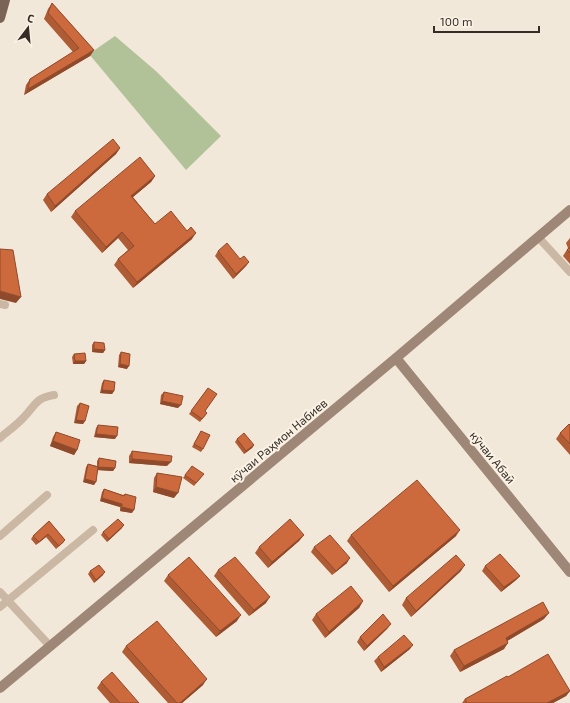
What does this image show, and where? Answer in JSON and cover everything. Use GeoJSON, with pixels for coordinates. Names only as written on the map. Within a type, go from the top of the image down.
{"type":"FeatureCollection","features":[{"type":"Feature","properties":{"kind":"main road"},"geometry":{"type":"LineString","coordinates":[[0,18],[5,0]]}},
{"type":"Feature","properties":{"kind":"main road","name":"кӯчаи Раҳмон Набиев"},"geometry":{"type":"LineString","coordinates":[[0,688],[396,358],[570,210]]}},
{"type":"Feature","properties":{"kind":"main road","name":"кӯчаи Абаӣ"},"geometry":{"type":"LineString","coordinates":[[396,358],[570,572]]}},
{"type":"Feature","properties":{"kind":"street"},"geometry":{"type":"LineString","coordinates":[[538,237],[570,272]]}},
{"type":"Feature","properties":{"kind":"street"},"geometry":{"type":"LineString","coordinates":[[0,438],[24,417],[36,402],[44,397],[54,395]]}},
{"type":"Feature","properties":{"kind":"street"},"geometry":{"type":"LineString","coordinates":[[0,536],[47,495]]}},
{"type":"Feature","properties":{"kind":"street"},"geometry":{"type":"LineString","coordinates":[[0,607],[93,530]]}},
{"type":"Feature","properties":{"kind":"street"},"geometry":{"type":"LineString","coordinates":[[0,592],[50,646]]}},
{"type":"Feature","properties":{"kind":"green space"},"geometry":{"type":"Polygon","coordinates":[[[115,36],[157,72],[221,136],[186,170],[89,54],[115,36]]]}},
{"type":"Feature","properties":{"kind":"building"},"geometry":{"type":"Polygon","coordinates":[[[52,3],[94,50],[28,89],[30,79],[79,48],[48,13],[52,3]]]}},
{"type":"Feature","properties":{"kind":"building"},"geometry":{"type":"Polygon","coordinates":[[[113,139],[120,148],[55,206],[47,194],[113,139]]]}},
{"type":"Feature","properties":{"kind":"building"},"geometry":{"type":"Polygon","coordinates":[[[140,157],[155,176],[131,196],[155,224],[171,211],[187,231],[191,227],[196,233],[137,282],[118,259],[134,246],[122,232],[106,247],[75,211],[140,157]]]}},
{"type":"Feature","properties":{"kind":"building"},"geometry":{"type":"Polygon","coordinates":[[[227,243],[240,259],[244,256],[249,262],[236,274],[218,251],[227,243]]]}},
{"type":"Feature","properties":{"kind":"building"},"geometry":{"type":"Polygon","coordinates":[[[0,249],[13,250],[21,297],[0,291],[0,249]]]}},
{"type":"Feature","properties":{"kind":"building"},"geometry":{"type":"Polygon","coordinates":[[[94,342],[104,343],[105,350],[94,349],[94,342]]]}},
{"type":"Feature","properties":{"kind":"building"},"geometry":{"type":"Polygon","coordinates":[[[121,352],[130,354],[129,366],[120,364],[121,352]]]}},
{"type":"Feature","properties":{"kind":"building"},"geometry":{"type":"Polygon","coordinates":[[[85,353],[86,361],[75,361],[74,354],[85,353]]]}},
{"type":"Feature","properties":{"kind":"building"},"geometry":{"type":"Polygon","coordinates":[[[104,380],[115,382],[114,391],[102,390],[104,380]]]}},
{"type":"Feature","properties":{"kind":"building"},"geometry":{"type":"Polygon","coordinates":[[[208,388],[217,394],[205,411],[207,413],[202,419],[191,411],[208,388]]]}},
{"type":"Feature","properties":{"kind":"building"},"geometry":{"type":"Polygon","coordinates":[[[164,392],[183,396],[181,405],[162,401],[164,392]]]}},
{"type":"Feature","properties":{"kind":"building"},"geometry":{"type":"Polygon","coordinates":[[[80,403],[89,406],[85,421],[76,420],[80,403]]]}},
{"type":"Feature","properties":{"kind":"building"},"geometry":{"type":"Polygon","coordinates":[[[569,424],[570,425],[570,444],[560,433],[569,424]]]}},
{"type":"Feature","properties":{"kind":"building"},"geometry":{"type":"Polygon","coordinates":[[[98,425],[118,427],[117,436],[96,434],[98,425]]]}},
{"type":"Feature","properties":{"kind":"building"},"geometry":{"type":"Polygon","coordinates":[[[201,431],[210,435],[203,449],[194,444],[201,431]]]}},
{"type":"Feature","properties":{"kind":"building"},"geometry":{"type":"Polygon","coordinates":[[[56,432],[80,440],[77,450],[53,441],[56,432]]]}},
{"type":"Feature","properties":{"kind":"building"},"geometry":{"type":"Polygon","coordinates":[[[244,433],[254,445],[246,451],[237,439],[244,433]]]}},
{"type":"Feature","properties":{"kind":"building"},"geometry":{"type":"Polygon","coordinates":[[[132,451],[172,456],[171,462],[132,459],[132,451]]]}},
{"type":"Feature","properties":{"kind":"building"},"geometry":{"type":"Polygon","coordinates":[[[99,458],[116,461],[115,468],[98,467],[99,458]]]}},
{"type":"Feature","properties":{"kind":"building"},"geometry":{"type":"Polygon","coordinates":[[[88,464],[98,467],[96,482],[85,479],[88,464]]]}},
{"type":"Feature","properties":{"kind":"building"},"geometry":{"type":"Polygon","coordinates":[[[192,466],[204,474],[196,483],[185,475],[192,466]]]}},
{"type":"Feature","properties":{"kind":"building"},"geometry":{"type":"Polygon","coordinates":[[[157,473],[182,477],[178,493],[156,487],[157,473]]]}},
{"type":"Feature","properties":{"kind":"building"},"geometry":{"type":"Polygon","coordinates":[[[417,480],[460,530],[393,586],[351,535],[417,480]]]}},
{"type":"Feature","properties":{"kind":"building"},"geometry":{"type":"Polygon","coordinates":[[[104,489],[124,496],[125,494],[136,497],[134,510],[122,507],[122,504],[102,498],[104,489]]]}},
{"type":"Feature","properties":{"kind":"building"},"geometry":{"type":"Polygon","coordinates":[[[118,519],[124,525],[109,539],[103,532],[118,519]]]}},
{"type":"Feature","properties":{"kind":"building"},"geometry":{"type":"Polygon","coordinates":[[[290,519],[304,535],[272,562],[259,547],[290,519]]]}},
{"type":"Feature","properties":{"kind":"building"},"geometry":{"type":"Polygon","coordinates":[[[49,521],[65,540],[59,546],[48,534],[39,542],[33,536],[49,521]]]}},
{"type":"Feature","properties":{"kind":"building"},"geometry":{"type":"Polygon","coordinates":[[[330,535],[350,558],[336,571],[314,547],[330,535]]]}},
{"type":"Feature","properties":{"kind":"building"},"geometry":{"type":"Polygon","coordinates":[[[500,554],[520,576],[504,587],[485,566],[500,554]]]}},
{"type":"Feature","properties":{"kind":"building"},"geometry":{"type":"Polygon","coordinates":[[[456,555],[465,565],[416,611],[406,598],[456,555]]]}},
{"type":"Feature","properties":{"kind":"building"},"geometry":{"type":"Polygon","coordinates":[[[189,557],[241,615],[220,631],[168,575],[189,557]]]}},
{"type":"Feature","properties":{"kind":"building"},"geometry":{"type":"Polygon","coordinates":[[[235,557],[270,597],[254,610],[218,570],[235,557]]]}},
{"type":"Feature","properties":{"kind":"building"},"geometry":{"type":"Polygon","coordinates":[[[99,565],[105,572],[96,580],[90,571],[99,565]]]}},
{"type":"Feature","properties":{"kind":"building"},"geometry":{"type":"Polygon","coordinates":[[[351,586],[363,601],[329,632],[316,614],[351,586]]]}},
{"type":"Feature","properties":{"kind":"building"},"geometry":{"type":"Polygon","coordinates":[[[543,602],[549,613],[506,638],[508,643],[464,666],[454,650],[543,602]]]}},
{"type":"Feature","properties":{"kind":"building"},"geometry":{"type":"Polygon","coordinates":[[[383,614],[391,624],[367,646],[360,637],[383,614]]]}},
{"type":"Feature","properties":{"kind":"building"},"geometry":{"type":"Polygon","coordinates":[[[157,621],[207,679],[180,703],[177,703],[126,646],[157,621]]]}},
{"type":"Feature","properties":{"kind":"building"},"geometry":{"type":"Polygon","coordinates":[[[404,635],[413,645],[384,667],[378,657],[404,635]]]}},
{"type":"Feature","properties":{"kind":"building"},"geometry":{"type":"Polygon","coordinates":[[[548,654],[570,691],[547,703],[467,703],[465,699],[548,654]]]}},
{"type":"Feature","properties":{"kind":"building"},"geometry":{"type":"Polygon","coordinates":[[[112,672],[139,703],[120,703],[101,682],[112,672]]]}}]}
